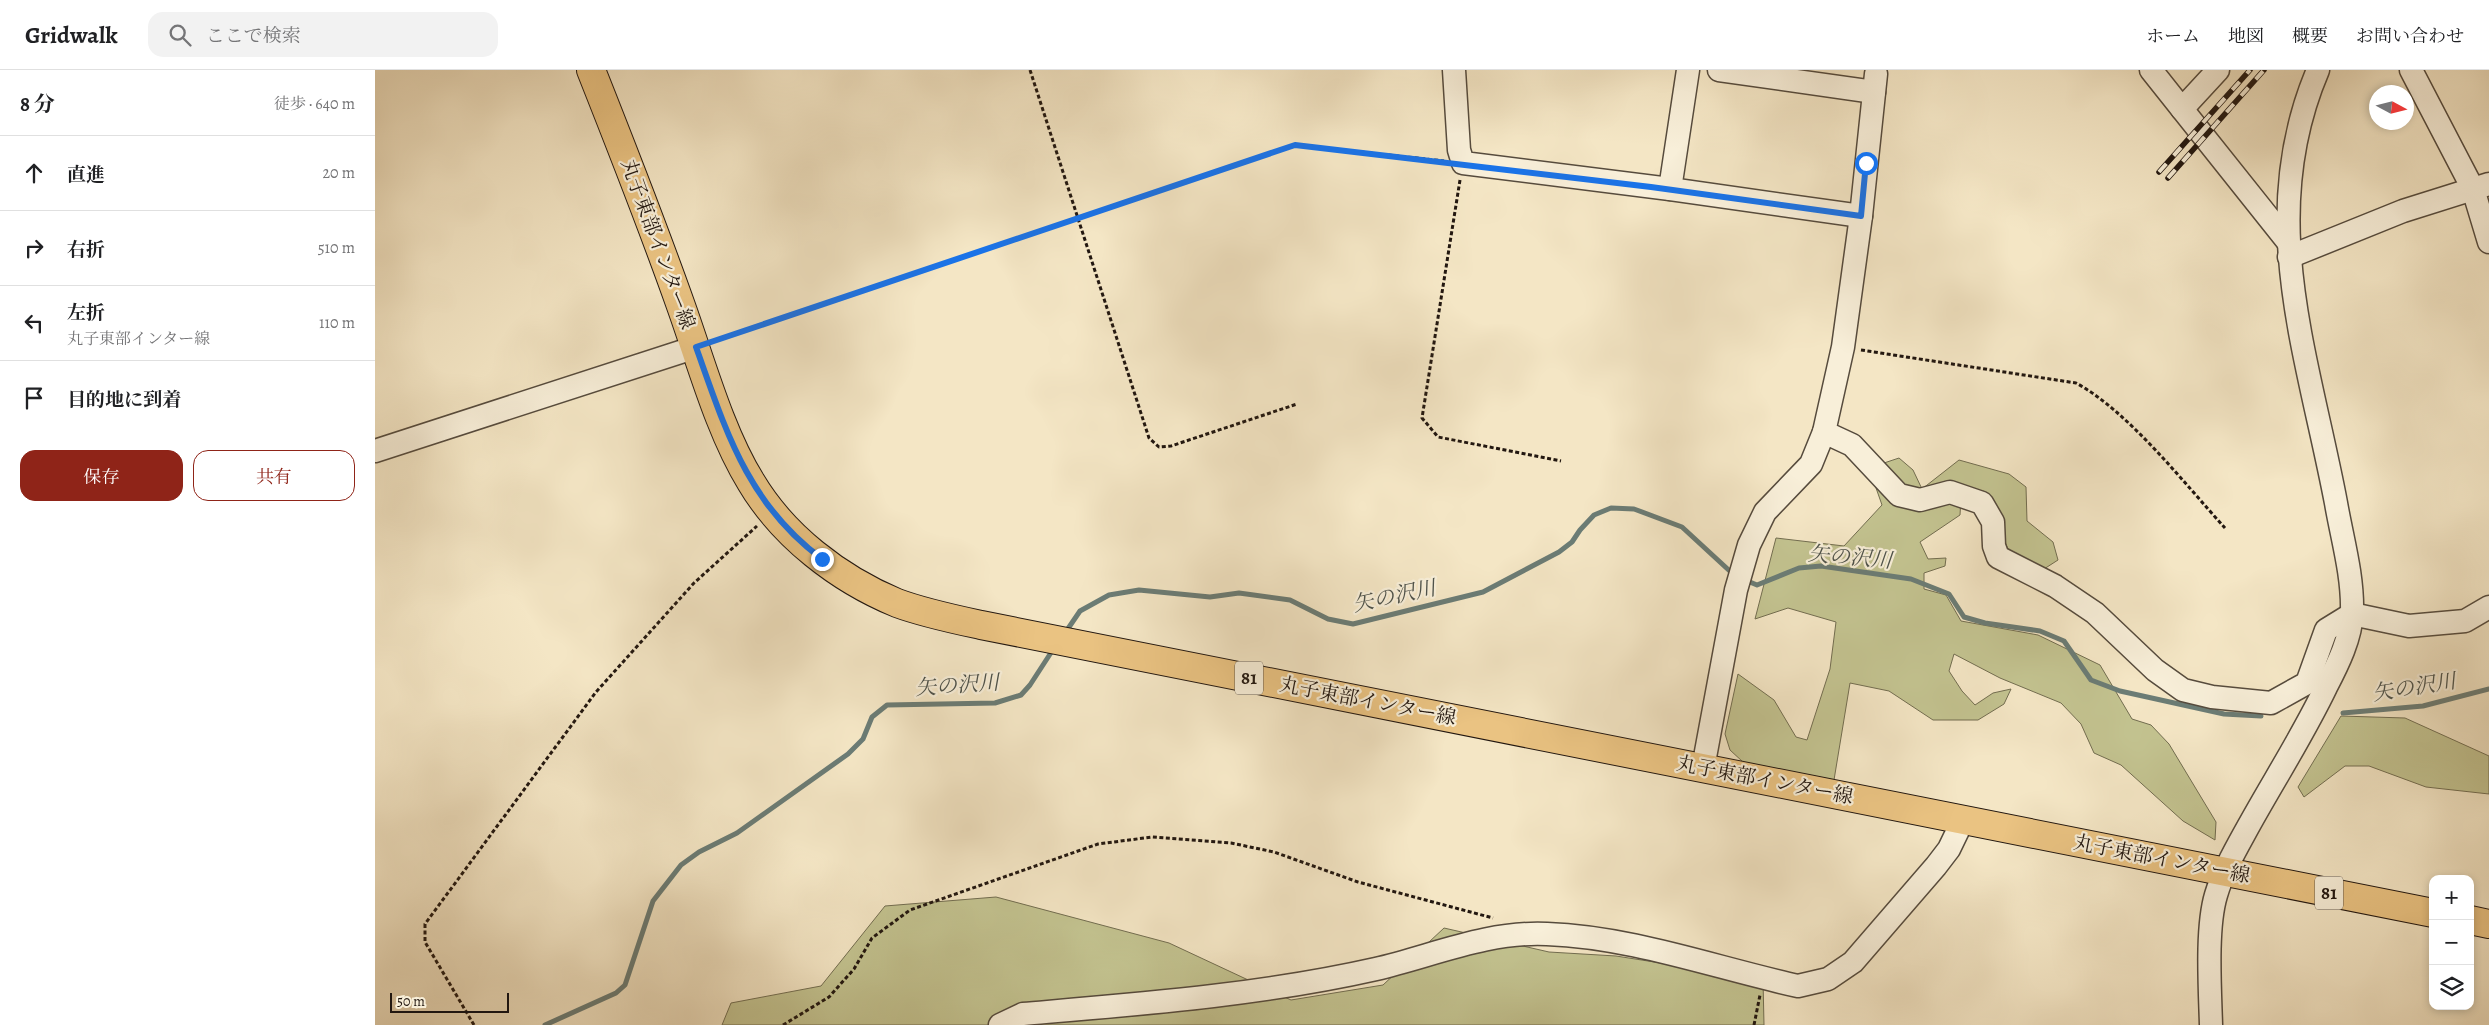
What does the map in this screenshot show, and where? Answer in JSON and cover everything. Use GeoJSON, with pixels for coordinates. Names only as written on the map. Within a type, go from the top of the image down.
{"type":"FeatureCollection","features":[{"type":"Feature","properties":{"kind":"main road","name":"丸子東部インター線"},"geometry":{"type":"LineString","coordinates":[[591,70],[651,223],[733,446],[749,480],[789,532],[811,551],[855,581],[898,603],[933,614],[2429,912]]}},
{"type":"Feature","properties":{"kind":"main road"},"geometry":{"type":"LineString","coordinates":[[2474,921],[2489,924]]}},
{"type":"Feature","properties":{"kind":"street"},"geometry":{"type":"LineString","coordinates":[[1454,70],[1459,150],[1463,163],[1670,189],[1861,216]]}},
{"type":"Feature","properties":{"kind":"street"},"geometry":{"type":"LineString","coordinates":[[1670,189],[1688,70]]}},
{"type":"Feature","properties":{"kind":"street"},"geometry":{"type":"LineString","coordinates":[[1703,768],[1736,590],[1749,545],[1765,512],[1811,464],[1824,432],[1843,347],[1861,216],[1875,83],[1719,70]]}},
{"type":"Feature","properties":{"kind":"street"},"geometry":{"type":"LineString","coordinates":[[2151,70],[2289,250]]}},
{"type":"Feature","properties":{"kind":"street"},"geometry":{"type":"LineString","coordinates":[[2182,109],[2218,70]]}},
{"type":"Feature","properties":{"kind":"street"},"geometry":{"type":"LineString","coordinates":[[2211,1025],[2212,914],[2216,895],[2225,871],[2341,658],[2352,614],[2350,581],[2296,318],[2289,250],[2288,190],[2302,114],[2318,70]]}},
{"type":"Feature","properties":{"kind":"street"},"geometry":{"type":"LineString","coordinates":[[2411,70],[2481,186],[2489,242]]}},
{"type":"Feature","properties":{"kind":"street"},"geometry":{"type":"LineString","coordinates":[[2289,250],[2481,186]]}},
{"type":"Feature","properties":{"kind":"street"},"geometry":{"type":"LineString","coordinates":[[375,451],[696,347]]}},
{"type":"Feature","properties":{"kind":"street"},"geometry":{"type":"LineString","coordinates":[[1824,432],[1852,445],[1899,495],[1920,500],[1950,492],[1982,503],[1993,522],[1994,546],[1998,557],[2055,586],[2095,613],[2155,670],[2183,690],[2212,697],[2271,703],[2307,683],[2327,630],[2352,614],[2409,626],[2489,621]]}},
{"type":"Feature","properties":{"kind":"street"},"geometry":{"type":"LineString","coordinates":[[2465,621],[2489,607]]}},
{"type":"Feature","properties":{"kind":"street"},"geometry":{"type":"LineString","coordinates":[[1000,1025],[1023,1014],[1273,988],[1376,969],[1463,946],[1520,934],[1547,934],[1605,941],[1685,958],[1763,979],[1798,986],[1828,979],[1853,962],[1949,849],[1963,820]]}},
{"type":"Feature","properties":{"kind":"path"},"geometry":{"type":"LineString","coordinates":[[1030,70],[1149,438],[1159,447],[1171,446],[1297,404]]}},
{"type":"Feature","properties":{"kind":"path"},"geometry":{"type":"LineString","coordinates":[[696,347],[1295,145],[1463,163],[1422,418],[1438,438],[1561,461]]}},
{"type":"Feature","properties":{"kind":"path"},"geometry":{"type":"LineString","coordinates":[[1843,347],[2076,383],[2097,394],[2153,449],[2225,528]]}},
{"type":"Feature","properties":{"kind":"path"},"geometry":{"type":"LineString","coordinates":[[474,1025],[425,942],[425,924],[596,692],[694,583],[772,512]]}},
{"type":"Feature","properties":{"kind":"path"},"geometry":{"type":"LineString","coordinates":[[783,1025],[829,997],[854,969],[872,938],[911,910],[1099,844],[1152,837],[1231,844],[1275,852],[1358,882],[1500,920]]}},
{"type":"Feature","properties":{"kind":"path"},"geometry":{"type":"LineString","coordinates":[[1754,1025],[1763,979]]}},
{"type":"Feature","properties":{"kind":"green space"},"geometry":{"type":"Polygon","coordinates":[[[1899,458],[1913,470],[1922,489],[1959,460],[2009,474],[2026,487],[2027,521],[2053,542],[2058,560],[2044,569],[2010,554],[1984,491],[1961,498],[1960,515],[1920,542],[1928,559],[1946,558],[1945,566],[1924,573],[1924,589],[1946,595],[1961,621],[2038,635],[2100,665],[2132,719],[2151,725],[2169,744],[2216,822],[2215,840],[2183,821],[2121,765],[2094,753],[2081,724],[2061,703],[2000,678],[1954,654],[1949,671],[1962,691],[1975,705],[1993,693],[2011,689],[2004,704],[1978,720],[1933,720],[1889,691],[1850,683],[1834,780],[1743,762],[1730,750],[1725,734],[1738,674],[1774,700],[1796,737],[1807,740],[1830,669],[1836,622],[1788,608],[1755,619],[1776,538],[1844,546],[1882,505],[1869,468],[1899,458]]]}},
{"type":"Feature","properties":{"kind":"green space"},"geometry":{"type":"Polygon","coordinates":[[[2341,716],[2405,718],[2489,756],[2489,794],[2426,787],[2369,766],[2345,766],[2304,797],[2298,787],[2341,716]]]}},
{"type":"Feature","properties":{"kind":"green space"},"geometry":{"type":"Polygon","coordinates":[[[996,897],[1169,943],[1291,1000],[1383,985],[1444,928],[1549,952],[1616,956],[1763,979],[1764,1025],[722,1025],[731,1003],[821,986],[885,906],[996,897]]]}},
{"type":"Feature","properties":{"kind":"waterway","name":"矢の沢川"},"geometry":{"type":"LineString","coordinates":[[1065,633],[1080,611],[1109,595],[1139,590],[1210,597],[1239,593],[1290,600],[1328,619],[1353,624],[1483,592],[1559,552],[1572,542],[1594,515],[1611,508],[1634,509],[1682,527],[1733,574]]}},
{"type":"Feature","properties":{"kind":"waterway","name":"矢の沢川"},"geometry":{"type":"LineString","coordinates":[[1745,580],[1757,585],[1799,568],[1821,566],[1911,579],[1949,594],[1964,617],[1985,623],[2040,631],[2064,641],[2091,680],[2120,691],[2224,714],[2261,716]]}},
{"type":"Feature","properties":{"kind":"waterway","name":"矢の沢川"},"geometry":{"type":"LineString","coordinates":[[545,1025],[616,993],[625,985],[653,901],[681,865],[699,852],[737,833],[848,754],[863,739],[872,717],[887,705],[995,703],[1021,695],[1030,685],[1054,648]]}},
{"type":"Feature","properties":{"kind":"waterway","name":"矢の沢川"},"geometry":{"type":"LineString","coordinates":[[2343,713],[2423,706],[2489,689]]}},
{"type":"Feature","properties":{"kind":"railway"},"geometry":{"type":"LineString","coordinates":[[2159,172],[2250,70]]}},
{"type":"Feature","properties":{"kind":"railway"},"geometry":{"type":"LineString","coordinates":[[2168,178],[2264,70]]}},
{"type":"Feature","properties":{"kind":"route"},"geometry":{"type":"LineString","coordinates":[[822,559],[789,532],[760,497],[749,480],[717,406],[696,347],[1295,145],[1463,163],[1861,216],[1866,163]]}}]}
